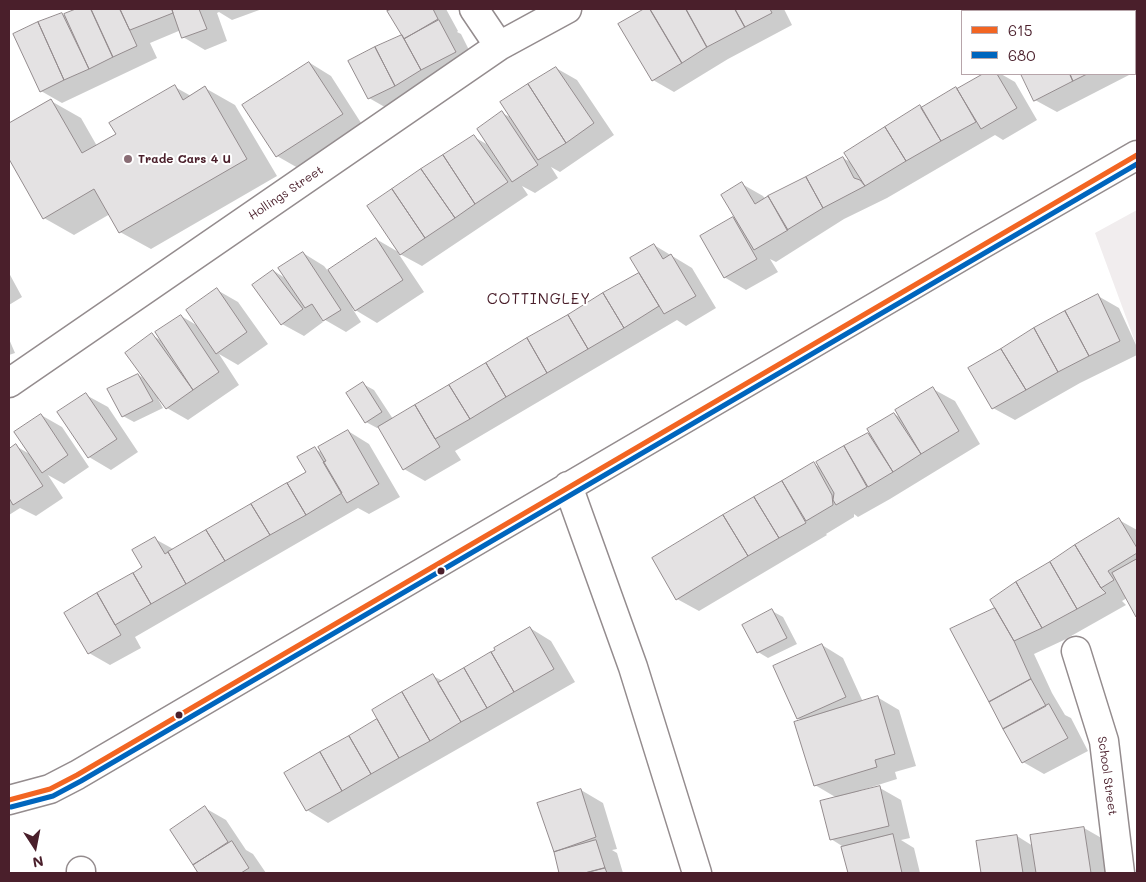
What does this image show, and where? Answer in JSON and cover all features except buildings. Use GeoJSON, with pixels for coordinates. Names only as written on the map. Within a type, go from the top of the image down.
{"type":"FeatureCollection","features":[{"type":"Feature","properties":{"kind":"street"},"geometry":{"type":"LineString","coordinates":[[474,9],[499,46]]}},
{"type":"Feature","properties":{"kind":"street","name":"Hollings Street"},"geometry":{"type":"LineString","coordinates":[[9,383],[499,46],[568,9]]}},
{"type":"Feature","properties":{"kind":"street"},"geometry":{"type":"LineString","coordinates":[[9,800],[50,789],[77,775],[978,246],[1137,156]]}},
{"type":"Feature","properties":{"kind":"street"},"geometry":{"type":"LineString","coordinates":[[568,486],[633,667],[697,873]]}},
{"type":"Feature","properties":{"kind":"street","name":"School Street"},"geometry":{"type":"LineString","coordinates":[[1076,651],[1104,742],[1120,873]]}},
{"type":"Feature","properties":{"kind":"shaded area"},"geometry":{"type":"Polygon","coordinates":[[[1137,210],[1137,347],[1095,233],[1137,210]]]}},
{"type":"Feature","properties":{"kind":"transit line","name":"615"},"geometry":{"type":"LineString","coordinates":[[9,800],[50,789],[77,775],[1137,155]]}},
{"type":"Feature","properties":{"kind":"transit line","name":"680"},"geometry":{"type":"LineString","coordinates":[[11,807],[53,796],[81,781],[1137,164]]}},
{"type":"Feature","properties":{"kind":"place","name":"Trade Cars 4 U"},"geometry":{"type":"Point","coordinates":[128,159]}},
{"type":"Feature","properties":{"kind":"district","name":"COTTINGLEY"},"geometry":{"type":"Point","coordinates":[539,299]}}]}
